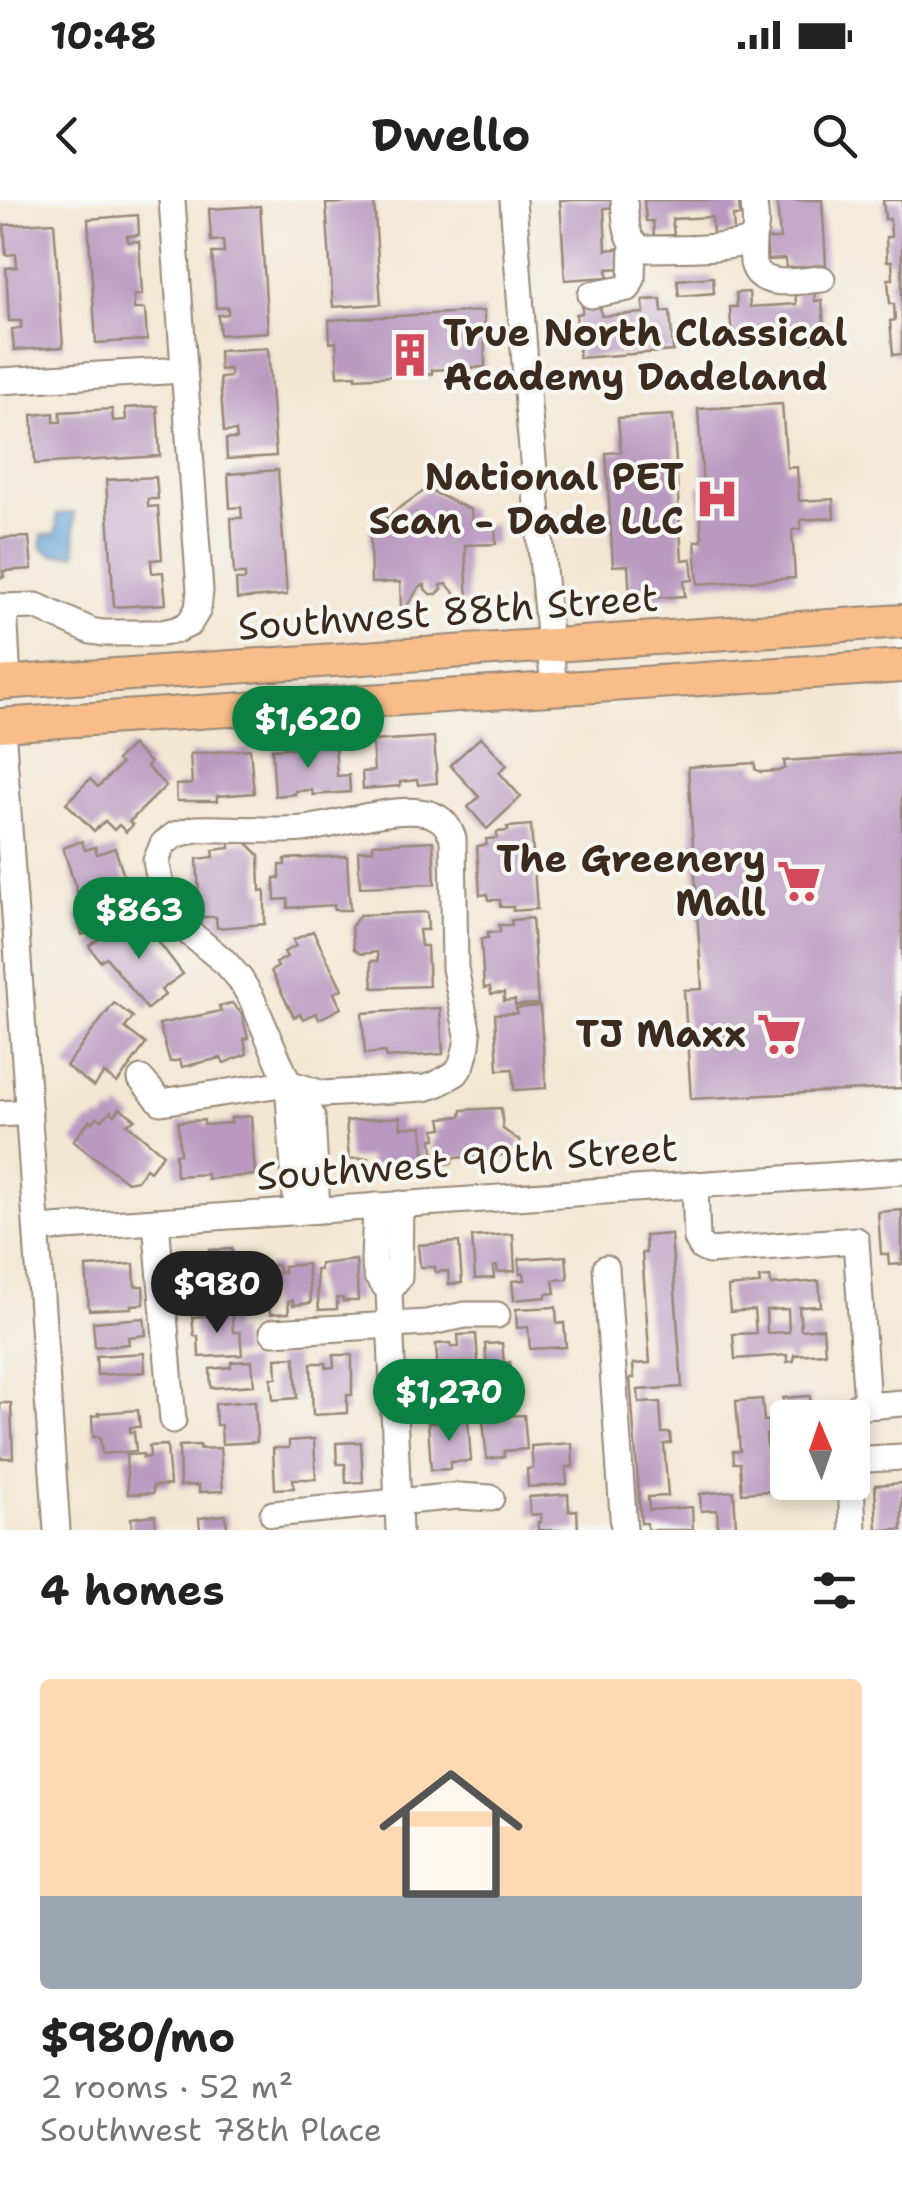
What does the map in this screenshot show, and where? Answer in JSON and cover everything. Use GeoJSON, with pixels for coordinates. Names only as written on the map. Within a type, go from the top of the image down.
{"type":"FeatureCollection","features":[{"type":"Feature","properties":{"kind":"main road","name":"Southwest 88th Street"},"geometry":{"type":"LineString","coordinates":[[2,702],[12,706],[28,692],[54,679],[902,620]]}},
{"type":"Feature","properties":{"kind":"main road"},"geometry":{"type":"LineString","coordinates":[[2,702],[554,689],[902,666]]}},
{"type":"Feature","properties":{"kind":"street"},"geometry":{"type":"LineString","coordinates":[[58,1530],[2,702],[2,607],[44,608],[103,634],[176,630],[189,624],[198,610],[200,591],[172,200]]}},
{"type":"Feature","properties":{"kind":"street"},"geometry":{"type":"LineString","coordinates":[[513,200],[554,689]]}},
{"type":"Feature","properties":{"kind":"street"},"geometry":{"type":"LineString","coordinates":[[591,295],[628,288],[632,279],[633,245],[628,236],[624,200]]}},
{"type":"Feature","properties":{"kind":"street"},"geometry":{"type":"LineString","coordinates":[[754,200],[754,266],[762,277],[776,282],[822,279]]}},
{"type":"Feature","properties":{"kind":"street"},"geometry":{"type":"LineString","coordinates":[[633,245],[642,249],[729,246],[752,238]]}},
{"type":"Feature","properties":{"kind":"street"},"geometry":{"type":"LineString","coordinates":[[5,381],[183,370]]}},
{"type":"Feature","properties":{"kind":"street"},"geometry":{"type":"LineString","coordinates":[[141,1080],[161,1102],[288,1083],[322,1094],[424,1088],[456,1074],[466,1055],[468,1035],[454,968],[453,838],[440,819],[412,812],[303,829],[188,830],[162,844],[156,871],[166,900],[180,924],[226,963],[252,999],[288,1083],[312,1116],[307,1211]]}},
{"type":"Feature","properties":{"kind":"street"},"geometry":{"type":"LineString","coordinates":[[0,1114],[29,1112]]}},
{"type":"Feature","properties":{"kind":"street","name":"Southwest 90th Street"},"geometry":{"type":"LineString","coordinates":[[38,1229],[902,1170]]}},
{"type":"Feature","properties":{"kind":"street"},"geometry":{"type":"LineString","coordinates":[[695,1184],[697,1239],[702,1248],[856,1240],[857,1400]]}},
{"type":"Feature","properties":{"kind":"street"},"geometry":{"type":"LineString","coordinates":[[388,1205],[374,1260],[388,1291],[399,1530]]}},
{"type":"Feature","properties":{"kind":"street"},"geometry":{"type":"LineString","coordinates":[[156,1221],[173,1420]]}},
{"type":"Feature","properties":{"kind":"street"},"geometry":{"type":"LineString","coordinates":[[606,1268],[624,1530]]}},
{"type":"Feature","properties":{"kind":"street"},"geometry":{"type":"LineString","coordinates":[[273,1332],[497,1315]]}},
{"type":"Feature","properties":{"kind":"street"},"geometry":{"type":"LineString","coordinates":[[870,1409],[902,1403]]}},
{"type":"Feature","properties":{"kind":"street"},"geometry":{"type":"LineString","coordinates":[[870,1459],[902,1457]]}},
{"type":"Feature","properties":{"kind":"street"},"geometry":{"type":"LineString","coordinates":[[272,1514],[458,1496],[490,1498]]}},
{"type":"Feature","properties":{"kind":"street"},"geometry":{"type":"LineString","coordinates":[[852,1500],[854,1530]]}},
{"type":"Feature","properties":{"kind":"water"},"geometry":{"type":"Polygon","coordinates":[[[74,513],[76,554],[54,555],[42,548],[42,535],[55,534],[57,514],[74,513]]]}},
{"type":"Feature","properties":{"kind":"building"},"geometry":{"type":"Polygon","coordinates":[[[560,200],[621,200],[621,207],[604,208],[606,250],[623,248],[624,268],[607,269],[608,277],[565,280],[560,200]]]}},
{"type":"Feature","properties":{"kind":"building"},"geometry":{"type":"Polygon","coordinates":[[[644,200],[739,200],[740,216],[733,216],[734,233],[713,234],[712,217],[672,219],[674,235],[654,236],[653,221],[646,221],[644,200]]]}},
{"type":"Feature","properties":{"kind":"building"},"geometry":{"type":"Polygon","coordinates":[[[777,200],[822,200],[826,265],[786,268],[785,259],[768,260],[766,239],[780,239],[777,200]]]}},
{"type":"Feature","properties":{"kind":"building"},"geometry":{"type":"Polygon","coordinates":[[[883,200],[902,200],[902,354],[893,355],[890,321],[895,320],[894,304],[890,304],[888,279],[893,279],[892,261],[887,261],[886,237],[891,237],[890,219],[885,219],[883,200]]]}},
{"type":"Feature","properties":{"kind":"building"},"geometry":{"type":"Polygon","coordinates":[[[374,201],[381,304],[333,307],[326,204],[374,201]]]}},
{"type":"Feature","properties":{"kind":"building"},"geometry":{"type":"Polygon","coordinates":[[[260,206],[268,332],[220,335],[218,315],[228,314],[228,307],[216,308],[212,253],[224,253],[223,240],[211,241],[209,209],[260,206]]]}},
{"type":"Feature","properties":{"kind":"building"},"geometry":{"type":"Polygon","coordinates":[[[138,215],[139,235],[127,236],[128,242],[139,241],[142,295],[134,295],[134,309],[145,309],[147,340],[96,343],[88,219],[138,215]]]}},
{"type":"Feature","properties":{"kind":"building"},"geometry":{"type":"Polygon","coordinates":[[[54,222],[63,347],[14,350],[12,329],[21,328],[21,321],[9,321],[6,268],[17,267],[16,254],[6,255],[4,225],[54,222]]]}},
{"type":"Feature","properties":{"kind":"building"},"geometry":{"type":"Polygon","coordinates":[[[713,277],[714,293],[679,296],[677,280],[713,277]]]}},
{"type":"Feature","properties":{"kind":"building"},"geometry":{"type":"Polygon","coordinates":[[[814,288],[815,301],[822,300],[825,341],[732,347],[730,307],[737,307],[736,293],[749,292],[750,307],[796,304],[795,289],[814,288]]]}},
{"type":"Feature","properties":{"kind":"building"},"geometry":{"type":"Polygon","coordinates":[[[661,299],[662,312],[670,311],[673,351],[579,358],[576,314],[582,313],[582,303],[600,302],[601,316],[644,313],[643,300],[661,299]]]}},
{"type":"Feature","properties":{"kind":"building","name":"True North Classical Academy Dadeland"},"geometry":{"type":"Polygon","coordinates":[[[484,311],[485,367],[432,370],[432,374],[338,376],[336,342],[330,343],[329,320],[484,311]]]}},
{"type":"Feature","properties":{"kind":"building"},"geometry":{"type":"Polygon","coordinates":[[[268,348],[276,456],[227,459],[226,439],[237,439],[236,431],[224,432],[220,378],[230,377],[230,369],[220,370],[219,351],[268,348]]]}},
{"type":"Feature","properties":{"kind":"building"},"geometry":{"type":"Polygon","coordinates":[[[782,404],[787,468],[797,467],[799,501],[833,499],[834,518],[801,520],[801,529],[792,530],[795,578],[698,584],[695,541],[702,541],[699,486],[703,486],[698,409],[782,404]]]}},
{"type":"Feature","properties":{"kind":"building"},"geometry":{"type":"Polygon","coordinates":[[[157,406],[160,456],[35,464],[32,415],[54,413],[54,422],[61,422],[60,412],[112,409],[113,421],[126,420],[125,408],[157,406]]]}},
{"type":"Feature","properties":{"kind":"building"},"geometry":{"type":"Polygon","coordinates":[[[673,415],[682,560],[691,559],[693,580],[684,581],[685,596],[630,599],[628,565],[613,566],[606,453],[621,452],[618,418],[673,415]]]}},
{"type":"Feature","properties":{"kind":"building"},"geometry":{"type":"Polygon","coordinates":[[[278,470],[287,595],[237,599],[236,580],[245,580],[245,574],[234,574],[231,518],[242,518],[241,507],[230,508],[228,474],[278,470]]]}},
{"type":"Feature","properties":{"kind":"building"},"geometry":{"type":"Polygon","coordinates":[[[156,477],[158,499],[148,499],[148,507],[158,506],[162,559],[151,560],[152,573],[163,572],[166,604],[114,607],[106,480],[156,477]]]}},
{"type":"Feature","properties":{"kind":"building"},"geometry":{"type":"Polygon","coordinates":[[[427,489],[471,510],[472,526],[495,524],[496,544],[465,545],[468,602],[462,603],[447,584],[441,585],[437,594],[430,594],[425,585],[420,586],[407,606],[401,607],[400,582],[371,583],[370,527],[391,524],[386,517],[427,489]]]}},
{"type":"Feature","properties":{"kind":"building"},"geometry":{"type":"Polygon","coordinates":[[[29,537],[32,569],[3,571],[4,577],[0,578],[0,538],[29,537]]]}},
{"type":"Feature","properties":{"kind":"building"},"geometry":{"type":"Polygon","coordinates":[[[434,737],[437,783],[418,785],[417,780],[400,782],[400,786],[363,789],[362,772],[374,771],[372,741],[434,737]]]}},
{"type":"Feature","properties":{"kind":"building"},"geometry":{"type":"Polygon","coordinates":[[[481,737],[507,765],[499,772],[521,797],[487,829],[468,807],[479,797],[450,765],[481,737]]]}},
{"type":"Feature","properties":{"kind":"building"},"geometry":{"type":"Polygon","coordinates":[[[132,745],[166,786],[129,822],[133,825],[126,832],[119,825],[114,830],[105,821],[94,831],[66,803],[90,779],[98,787],[121,764],[117,760],[132,745]]]}},
{"type":"Feature","properties":{"kind":"building"},"geometry":{"type":"Polygon","coordinates":[[[335,745],[337,776],[349,775],[350,792],[313,795],[312,790],[275,796],[272,749],[335,745]]]}},
{"type":"Feature","properties":{"kind":"building"},"geometry":{"type":"Polygon","coordinates":[[[250,749],[254,793],[217,796],[217,801],[177,801],[176,785],[192,784],[190,754],[250,749]]]}},
{"type":"Feature","properties":{"kind":"building","name":"The Greenery Mall"},"geometry":{"type":"Polygon","coordinates":[[[902,753],[902,1088],[691,1099],[684,990],[702,989],[688,767],[755,763],[755,769],[761,772],[779,771],[785,768],[784,761],[902,753]]]}},
{"type":"Feature","properties":{"kind":"building"},"geometry":{"type":"Polygon","coordinates":[[[531,825],[537,909],[513,911],[513,907],[500,907],[500,900],[489,900],[488,894],[480,895],[477,846],[487,845],[486,839],[497,838],[497,832],[508,831],[507,827],[531,825]]]}},
{"type":"Feature","properties":{"kind":"building"},"geometry":{"type":"Polygon","coordinates":[[[82,841],[85,850],[95,847],[97,854],[115,848],[133,904],[117,910],[120,918],[109,922],[110,926],[82,935],[76,916],[84,913],[63,848],[82,841]]]}},
{"type":"Feature","properties":{"kind":"building"},"geometry":{"type":"Polygon","coordinates":[[[433,841],[435,884],[360,887],[358,851],[373,850],[373,844],[433,841]]]}},
{"type":"Feature","properties":{"kind":"building"},"geometry":{"type":"Polygon","coordinates":[[[246,842],[259,855],[265,924],[217,928],[216,917],[200,917],[197,859],[214,857],[213,850],[230,848],[230,843],[246,842]]]}},
{"type":"Feature","properties":{"kind":"building"},"geometry":{"type":"Polygon","coordinates":[[[347,856],[350,910],[334,910],[334,905],[288,908],[288,899],[275,900],[274,878],[280,878],[280,865],[285,865],[285,859],[347,856]]]}},
{"type":"Feature","properties":{"kind":"building"},"geometry":{"type":"Polygon","coordinates":[[[427,912],[428,930],[419,930],[421,946],[427,946],[429,986],[373,988],[371,961],[378,961],[377,952],[361,954],[354,949],[351,927],[360,915],[427,912]]]}},
{"type":"Feature","properties":{"kind":"building"},"geometry":{"type":"Polygon","coordinates":[[[532,918],[538,1004],[515,1005],[515,1000],[504,1001],[504,993],[491,994],[490,987],[484,988],[481,939],[488,938],[488,932],[500,932],[499,925],[512,925],[511,920],[532,918]]]}},
{"type":"Feature","properties":{"kind":"building"},"geometry":{"type":"Polygon","coordinates":[[[137,924],[141,929],[146,925],[183,974],[161,990],[165,995],[147,1009],[106,957],[100,961],[89,946],[110,931],[112,934],[124,925],[128,931],[137,924]]]}},
{"type":"Feature","properties":{"kind":"building"},"geometry":{"type":"Polygon","coordinates":[[[313,931],[342,989],[334,993],[341,1008],[319,1019],[316,1013],[303,1019],[300,1014],[294,1017],[271,971],[287,957],[284,952],[296,946],[293,940],[313,931]]]}},
{"type":"Feature","properties":{"kind":"building"},"geometry":{"type":"Polygon","coordinates":[[[114,1003],[133,1017],[125,1028],[146,1044],[117,1083],[104,1073],[94,1087],[66,1066],[114,1003]]]}},
{"type":"Feature","properties":{"kind":"building"},"geometry":{"type":"Polygon","coordinates":[[[232,1003],[242,1014],[247,1054],[224,1063],[221,1058],[182,1067],[180,1060],[170,1062],[159,1024],[221,1011],[219,1006],[232,1003]]]}},
{"type":"Feature","properties":{"kind":"building"},"geometry":{"type":"Polygon","coordinates":[[[540,1006],[546,1088],[514,1090],[513,1069],[498,1070],[495,1014],[540,1006]]]}},
{"type":"Feature","properties":{"kind":"building"},"geometry":{"type":"Polygon","coordinates":[[[440,1008],[443,1054],[386,1058],[385,1052],[365,1054],[362,1013],[440,1008]]]}},
{"type":"Feature","properties":{"kind":"building"},"geometry":{"type":"Polygon","coordinates":[[[120,1108],[135,1119],[127,1124],[163,1154],[150,1171],[146,1168],[137,1180],[127,1182],[73,1141],[90,1120],[102,1120],[111,1111],[115,1115],[120,1108]]]}},
{"type":"Feature","properties":{"kind":"building"},"geometry":{"type":"Polygon","coordinates":[[[501,1108],[503,1129],[520,1141],[519,1154],[452,1158],[452,1163],[434,1164],[432,1139],[436,1139],[435,1129],[443,1128],[441,1118],[461,1116],[462,1110],[501,1108]]]}},
{"type":"Feature","properties":{"kind":"building"},"geometry":{"type":"Polygon","coordinates":[[[251,1116],[255,1175],[207,1179],[207,1174],[176,1176],[175,1154],[180,1154],[178,1122],[231,1123],[231,1118],[251,1116]]]}},
{"type":"Feature","properties":{"kind":"building"},"geometry":{"type":"Polygon","coordinates":[[[400,1117],[401,1128],[422,1126],[425,1161],[370,1166],[369,1158],[349,1159],[346,1121],[400,1117]]]}},
{"type":"Feature","properties":{"kind":"building"},"geometry":{"type":"Polygon","coordinates":[[[902,1210],[902,1264],[889,1265],[888,1254],[881,1254],[878,1212],[902,1210]]]}},
{"type":"Feature","properties":{"kind":"building"},"geometry":{"type":"Polygon","coordinates":[[[513,1234],[515,1271],[497,1272],[497,1266],[493,1267],[494,1278],[475,1279],[472,1237],[513,1234]]]}},
{"type":"Feature","properties":{"kind":"building"},"geometry":{"type":"Polygon","coordinates":[[[671,1234],[682,1387],[638,1390],[639,1403],[660,1402],[662,1433],[670,1433],[671,1443],[664,1444],[668,1496],[648,1497],[649,1510],[692,1507],[693,1530],[647,1530],[647,1523],[641,1523],[630,1378],[634,1378],[633,1364],[650,1363],[642,1253],[646,1253],[645,1236],[671,1234]]]}},
{"type":"Feature","properties":{"kind":"building"},"geometry":{"type":"Polygon","coordinates":[[[459,1242],[462,1283],[449,1284],[448,1271],[420,1267],[418,1245],[459,1242]]]}},
{"type":"Feature","properties":{"kind":"building"},"geometry":{"type":"Polygon","coordinates":[[[232,1249],[233,1272],[192,1275],[191,1257],[210,1256],[209,1250],[232,1249]]]}},
{"type":"Feature","properties":{"kind":"building"},"geometry":{"type":"Polygon","coordinates":[[[566,1256],[568,1279],[553,1280],[555,1293],[514,1300],[512,1281],[525,1280],[524,1273],[520,1274],[519,1259],[566,1256]]]}},
{"type":"Feature","properties":{"kind":"building"},"geometry":{"type":"Polygon","coordinates":[[[356,1260],[358,1301],[337,1298],[337,1309],[319,1310],[316,1270],[320,1270],[320,1264],[356,1260]]]}},
{"type":"Feature","properties":{"kind":"building"},"geometry":{"type":"Polygon","coordinates":[[[134,1264],[135,1286],[143,1286],[144,1304],[89,1310],[86,1267],[134,1264]]]}},
{"type":"Feature","properties":{"kind":"building"},"geometry":{"type":"Polygon","coordinates":[[[307,1264],[311,1303],[293,1305],[293,1300],[288,1301],[289,1313],[270,1314],[267,1266],[278,1265],[279,1273],[284,1272],[284,1266],[307,1264]]]}},
{"type":"Feature","properties":{"kind":"building"},"geometry":{"type":"Polygon","coordinates":[[[770,1277],[771,1285],[819,1281],[821,1306],[799,1307],[801,1330],[823,1328],[825,1353],[794,1355],[794,1361],[787,1362],[787,1355],[735,1359],[733,1334],[756,1333],[754,1310],[730,1312],[728,1287],[760,1284],[759,1278],[770,1277]],[[788,1309],[766,1310],[767,1333],[789,1332],[788,1309]]]}},
{"type":"Feature","properties":{"kind":"building"},"geometry":{"type":"Polygon","coordinates":[[[233,1281],[234,1305],[191,1308],[190,1290],[209,1288],[208,1282],[233,1281]]]}},
{"type":"Feature","properties":{"kind":"building"},"geometry":{"type":"Polygon","coordinates":[[[556,1307],[557,1324],[564,1323],[566,1347],[530,1349],[528,1327],[517,1328],[516,1309],[556,1307]]]}},
{"type":"Feature","properties":{"kind":"building"},"geometry":{"type":"Polygon","coordinates":[[[232,1314],[233,1332],[240,1332],[242,1355],[199,1357],[192,1317],[232,1314]]]}},
{"type":"Feature","properties":{"kind":"building"},"geometry":{"type":"Polygon","coordinates":[[[144,1318],[146,1335],[128,1337],[129,1344],[95,1347],[93,1322],[144,1318]]]}},
{"type":"Feature","properties":{"kind":"building"},"geometry":{"type":"Polygon","coordinates":[[[476,1334],[479,1374],[438,1377],[436,1344],[459,1347],[458,1335],[476,1334]]]}},
{"type":"Feature","properties":{"kind":"building"},"geometry":{"type":"Polygon","coordinates":[[[502,1343],[504,1363],[510,1362],[512,1383],[488,1385],[485,1344],[502,1343]]]}},
{"type":"Feature","properties":{"kind":"building"},"geometry":{"type":"Polygon","coordinates":[[[144,1353],[145,1372],[97,1375],[96,1356],[144,1353]]]}},
{"type":"Feature","properties":{"kind":"building"},"geometry":{"type":"Polygon","coordinates":[[[333,1355],[352,1355],[352,1395],[347,1395],[347,1413],[313,1415],[311,1363],[334,1367],[333,1355]]]}},
{"type":"Feature","properties":{"kind":"building"},"geometry":{"type":"Polygon","coordinates":[[[295,1357],[297,1398],[273,1400],[271,1378],[277,1378],[276,1358],[295,1357]]]}},
{"type":"Feature","properties":{"kind":"building"},"geometry":{"type":"Polygon","coordinates":[[[252,1361],[254,1385],[211,1388],[210,1369],[252,1361]]]}},
{"type":"Feature","properties":{"kind":"building"},"geometry":{"type":"Polygon","coordinates":[[[810,1396],[810,1400],[783,1400],[810,1396]]]}},
{"type":"Feature","properties":{"kind":"building"},"geometry":{"type":"Polygon","coordinates":[[[762,1399],[764,1421],[770,1421],[770,1435],[766,1435],[770,1491],[742,1493],[740,1463],[734,1463],[733,1451],[740,1451],[736,1401],[762,1399]]]}},
{"type":"Feature","properties":{"kind":"building"},"geometry":{"type":"Polygon","coordinates":[[[255,1401],[257,1442],[222,1444],[215,1404],[255,1401]]]}},
{"type":"Feature","properties":{"kind":"building"},"geometry":{"type":"Polygon","coordinates":[[[0,1403],[11,1403],[13,1458],[0,1458],[0,1403]]]}},
{"type":"Feature","properties":{"kind":"building"},"geometry":{"type":"Polygon","coordinates":[[[505,1409],[505,1416],[524,1415],[527,1449],[504,1451],[504,1457],[487,1459],[482,1411],[505,1409]]]}},
{"type":"Feature","properties":{"kind":"building"},"geometry":{"type":"Polygon","coordinates":[[[138,1410],[140,1427],[130,1427],[136,1451],[102,1454],[100,1437],[93,1437],[92,1416],[138,1410]]]}},
{"type":"Feature","properties":{"kind":"building"},"geometry":{"type":"Polygon","coordinates":[[[468,1420],[471,1461],[450,1462],[450,1469],[431,1470],[428,1423],[468,1420]]]}},
{"type":"Feature","properties":{"kind":"building"},"geometry":{"type":"Polygon","coordinates":[[[314,1439],[316,1479],[293,1479],[294,1488],[275,1489],[273,1448],[289,1448],[289,1441],[314,1439]]]}},
{"type":"Feature","properties":{"kind":"building"},"geometry":{"type":"Polygon","coordinates":[[[361,1442],[363,1482],[346,1483],[345,1464],[337,1464],[336,1443],[361,1442]]]}},
{"type":"Feature","properties":{"kind":"building"},"geometry":{"type":"Polygon","coordinates":[[[572,1443],[573,1467],[566,1467],[567,1484],[528,1487],[527,1469],[533,1468],[531,1446],[572,1443]]]}},
{"type":"Feature","properties":{"kind":"building"},"geometry":{"type":"Polygon","coordinates":[[[167,1445],[170,1485],[153,1486],[153,1493],[128,1494],[126,1455],[150,1457],[149,1446],[167,1445]]]}},
{"type":"Feature","properties":{"kind":"building"},"geometry":{"type":"Polygon","coordinates":[[[200,1445],[200,1449],[220,1448],[223,1491],[199,1492],[199,1485],[180,1486],[179,1446],[200,1445]]]}},
{"type":"Feature","properties":{"kind":"building"},"geometry":{"type":"Polygon","coordinates":[[[902,1483],[902,1530],[877,1530],[875,1485],[902,1483]]]}},
{"type":"Feature","properties":{"kind":"building"},"geometry":{"type":"Polygon","coordinates":[[[734,1491],[736,1526],[718,1528],[717,1510],[701,1511],[700,1494],[734,1491]]]}},
{"type":"Feature","properties":{"kind":"building"},"geometry":{"type":"Polygon","coordinates":[[[568,1494],[569,1511],[577,1510],[578,1530],[538,1530],[541,1514],[530,1515],[529,1497],[568,1494]]]}},
{"type":"Feature","properties":{"kind":"building"},"geometry":{"type":"Polygon","coordinates":[[[155,1515],[156,1530],[132,1530],[131,1518],[155,1515]]]}},
{"type":"Feature","properties":{"kind":"building"},"geometry":{"type":"Polygon","coordinates":[[[226,1515],[227,1530],[200,1530],[199,1518],[226,1515]]]}},
{"type":"Feature","properties":{"kind":"place","name":"True North Classical Academy Dadeland"},"geometry":{"type":"Point","coordinates":[410,355]}},
{"type":"Feature","properties":{"kind":"place","name":"National PET Scan - Dade LLC"},"geometry":{"type":"Point","coordinates":[717,499]}},
{"type":"Feature","properties":{"kind":"place","name":"The Greenery Mall"},"geometry":{"type":"Point","coordinates":[799,881]}},
{"type":"Feature","properties":{"kind":"place","name":"TJ Maxx"},"geometry":{"type":"Point","coordinates":[779,1034]}}]}
